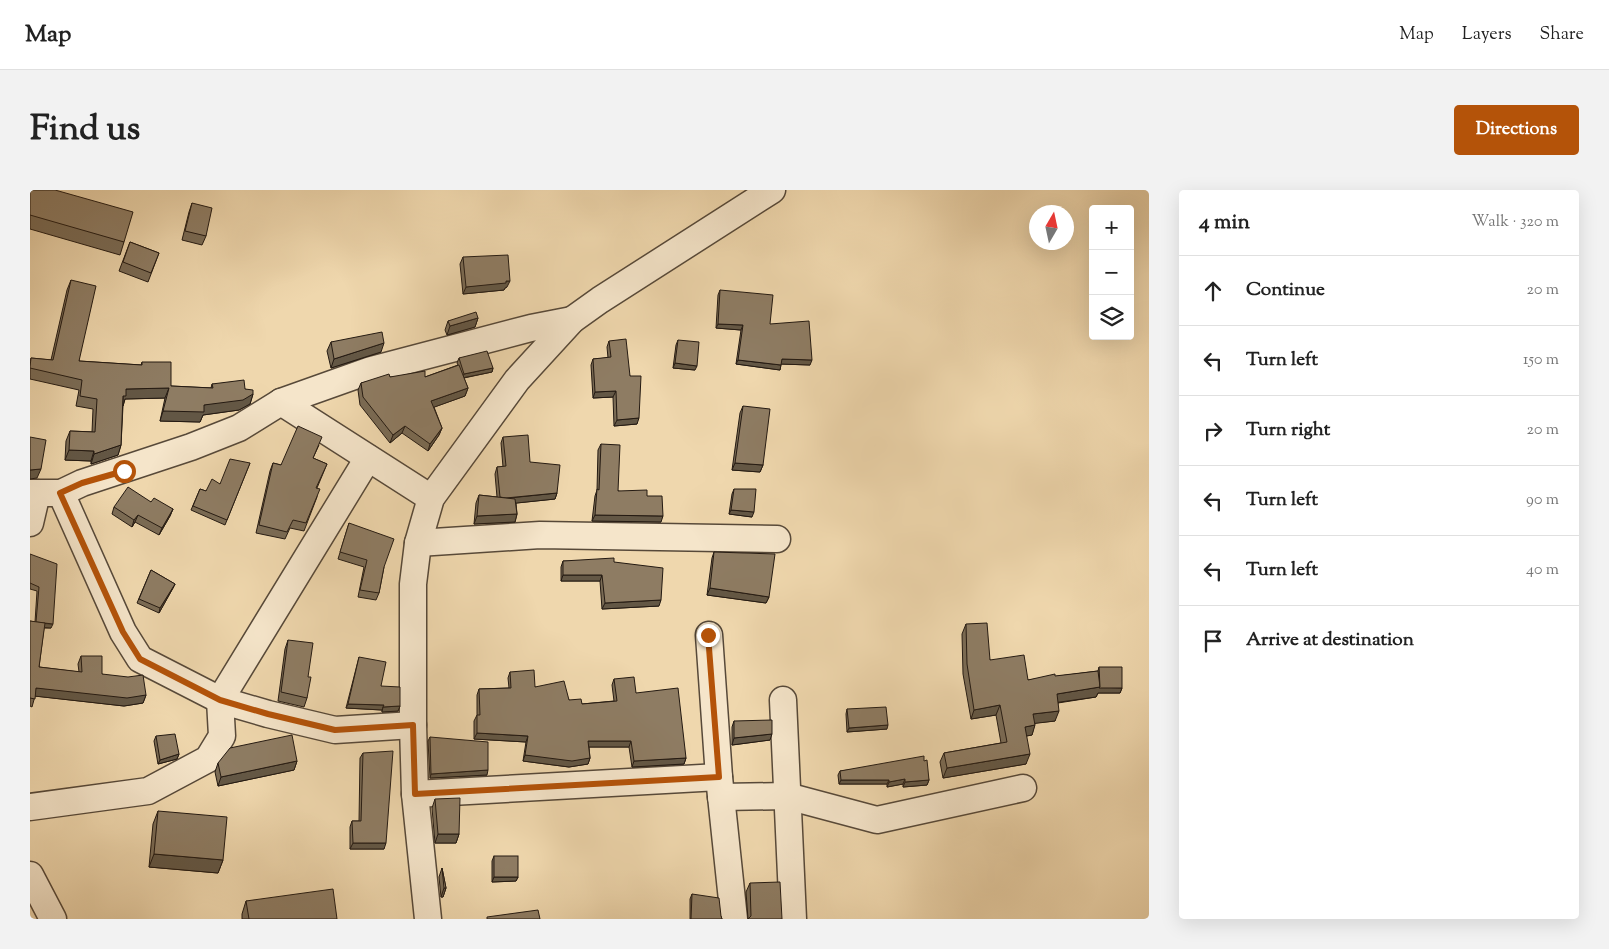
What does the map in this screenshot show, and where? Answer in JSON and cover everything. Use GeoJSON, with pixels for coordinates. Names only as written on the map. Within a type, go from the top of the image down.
{"type":"FeatureCollection","features":[{"type":"Feature","properties":{"kind":"street"},"geometry":{"type":"LineString","coordinates":[[428,919],[415,794],[413,584],[418,543],[431,498],[517,380],[572,320],[600,300],[772,190]]}},
{"type":"Feature","properties":{"kind":"street"},"geometry":{"type":"LineString","coordinates":[[42,493],[82,483],[166,456],[239,428],[281,402],[371,370],[531,328],[572,320]]}},
{"type":"Feature","properties":{"kind":"street"},"geometry":{"type":"LineString","coordinates":[[281,402],[431,498]]}},
{"type":"Feature","properties":{"kind":"street"},"geometry":{"type":"LineString","coordinates":[[30,807],[148,791],[208,759],[222,736],[220,700],[368,458]]}},
{"type":"Feature","properties":{"kind":"street"},"geometry":{"type":"LineString","coordinates":[[30,523],[42,493]]}},
{"type":"Feature","properties":{"kind":"street"},"geometry":{"type":"LineString","coordinates":[[42,493],[140,659],[220,700],[335,730],[413,725]]}},
{"type":"Feature","properties":{"kind":"street"},"geometry":{"type":"LineString","coordinates":[[418,543],[540,535],[776,539]]}},
{"type":"Feature","properties":{"kind":"street"},"geometry":{"type":"LineString","coordinates":[[708,635],[720,787],[734,919]]}},
{"type":"Feature","properties":{"kind":"street"},"geometry":{"type":"LineString","coordinates":[[783,700],[792,919]]}},
{"type":"Feature","properties":{"kind":"street"},"geometry":{"type":"LineString","coordinates":[[415,794],[720,787],[787,796],[877,820],[1022,788]]}},
{"type":"Feature","properties":{"kind":"street"},"geometry":{"type":"LineString","coordinates":[[30,875],[44,913]]}},
{"type":"Feature","properties":{"kind":"building"},"geometry":{"type":"Polygon","coordinates":[[[30,190],[55,190],[133,212],[124,242],[30,215],[30,190]]]}},
{"type":"Feature","properties":{"kind":"building"},"geometry":{"type":"Polygon","coordinates":[[[192,203],[212,208],[206,236],[185,231],[192,203]]]}},
{"type":"Feature","properties":{"kind":"building"},"geometry":{"type":"Polygon","coordinates":[[[130,242],[159,253],[151,273],[123,262],[130,242]]]}},
{"type":"Feature","properties":{"kind":"building"},"geometry":{"type":"Polygon","coordinates":[[[508,255],[510,281],[466,287],[463,257],[508,255]]]}},
{"type":"Feature","properties":{"kind":"building"},"geometry":{"type":"Polygon","coordinates":[[[71,280],[96,286],[79,361],[142,365],[142,362],[171,362],[171,386],[213,388],[212,384],[244,380],[245,389],[253,390],[253,394],[243,400],[204,405],[204,412],[163,411],[169,388],[126,389],[126,396],[123,396],[121,445],[94,454],[94,451],[69,450],[70,431],[95,432],[97,399],[80,396],[82,380],[30,367],[31,358],[53,360],[71,280]]]}},
{"type":"Feature","properties":{"kind":"building"},"geometry":{"type":"Polygon","coordinates":[[[720,290],[773,295],[770,324],[809,321],[812,360],[782,359],[781,365],[738,360],[743,325],[718,324],[720,290]]]}},
{"type":"Feature","properties":{"kind":"building"},"geometry":{"type":"Polygon","coordinates":[[[476,312],[478,318],[450,326],[448,321],[476,312]]]}},
{"type":"Feature","properties":{"kind":"building"},"geometry":{"type":"Polygon","coordinates":[[[382,332],[384,343],[334,359],[331,342],[382,332]]]}},
{"type":"Feature","properties":{"kind":"building"},"geometry":{"type":"Polygon","coordinates":[[[626,339],[630,376],[641,376],[639,418],[617,420],[616,391],[595,392],[593,359],[611,357],[609,341],[626,339]]]}},
{"type":"Feature","properties":{"kind":"building"},"geometry":{"type":"Polygon","coordinates":[[[678,340],[699,342],[697,366],[675,363],[678,340]]]}},
{"type":"Feature","properties":{"kind":"building"},"geometry":{"type":"Polygon","coordinates":[[[487,351],[493,368],[464,374],[459,358],[487,351]]]}},
{"type":"Feature","properties":{"kind":"building"},"geometry":{"type":"Polygon","coordinates":[[[459,365],[468,388],[431,401],[442,428],[430,444],[405,426],[393,435],[363,397],[361,383],[389,374],[390,377],[425,371],[425,377],[459,365]]]}},
{"type":"Feature","properties":{"kind":"building"},"geometry":{"type":"Polygon","coordinates":[[[743,406],[770,409],[763,465],[735,463],[743,406]]]}},
{"type":"Feature","properties":{"kind":"building"},"geometry":{"type":"Polygon","coordinates":[[[298,426],[322,437],[313,458],[327,464],[316,488],[320,489],[306,523],[293,520],[287,532],[259,525],[273,463],[281,465],[298,426]]]}},
{"type":"Feature","properties":{"kind":"building"},"geometry":{"type":"Polygon","coordinates":[[[528,435],[530,462],[560,465],[557,493],[500,497],[497,467],[506,466],[503,437],[528,435]]]}},
{"type":"Feature","properties":{"kind":"building"},"geometry":{"type":"Polygon","coordinates":[[[30,437],[46,440],[41,469],[30,470],[30,437]]]}},
{"type":"Feature","properties":{"kind":"building"},"geometry":{"type":"Polygon","coordinates":[[[601,444],[620,445],[618,491],[647,490],[647,496],[662,496],[663,516],[595,515],[597,489],[599,490],[601,444]]]}},
{"type":"Feature","properties":{"kind":"building"},"geometry":{"type":"Polygon","coordinates":[[[230,459],[250,463],[227,520],[193,506],[200,489],[206,491],[212,479],[220,484],[230,459]]]}},
{"type":"Feature","properties":{"kind":"building"},"geometry":{"type":"Polygon","coordinates":[[[128,487],[151,502],[154,498],[173,509],[162,528],[138,515],[134,520],[114,507],[128,487]]]}},
{"type":"Feature","properties":{"kind":"building"},"geometry":{"type":"Polygon","coordinates":[[[734,489],[756,489],[754,512],[731,510],[734,489]]]}},
{"type":"Feature","properties":{"kind":"building"},"geometry":{"type":"Polygon","coordinates":[[[479,495],[515,499],[517,514],[477,516],[479,495]]]}},
{"type":"Feature","properties":{"kind":"building"},"geometry":{"type":"Polygon","coordinates":[[[349,523],[394,539],[384,567],[379,593],[360,590],[367,560],[340,552],[349,523]]]}},
{"type":"Feature","properties":{"kind":"building"},"geometry":{"type":"Polygon","coordinates":[[[714,552],[775,554],[769,597],[710,588],[714,552]]]}},
{"type":"Feature","properties":{"kind":"building"},"geometry":{"type":"Polygon","coordinates":[[[30,554],[57,564],[53,624],[36,622],[39,587],[30,583],[30,554]]]}},
{"type":"Feature","properties":{"kind":"building"},"geometry":{"type":"Polygon","coordinates":[[[614,558],[614,562],[663,568],[661,600],[605,603],[602,575],[563,575],[563,561],[614,558]]]}},
{"type":"Feature","properties":{"kind":"building"},"geometry":{"type":"Polygon","coordinates":[[[151,570],[175,584],[160,608],[139,599],[151,570]]]}},
{"type":"Feature","properties":{"kind":"building"},"geometry":{"type":"Polygon","coordinates":[[[30,621],[45,623],[39,667],[82,672],[81,656],[102,656],[102,674],[128,677],[143,675],[146,695],[127,698],[36,688],[35,699],[30,698],[30,621]]]}},
{"type":"Feature","properties":{"kind":"building"},"geometry":{"type":"Polygon","coordinates":[[[987,623],[990,660],[1024,655],[1028,680],[1055,674],[1055,676],[1098,671],[1100,687],[1057,694],[1059,711],[1033,714],[1035,725],[1025,727],[1030,754],[947,768],[944,753],[1007,742],[1000,705],[974,710],[967,664],[966,624],[987,623]]]}},
{"type":"Feature","properties":{"kind":"building"},"geometry":{"type":"Polygon","coordinates":[[[288,640],[313,643],[308,677],[311,677],[307,698],[281,692],[288,640]]]}},
{"type":"Feature","properties":{"kind":"building"},"geometry":{"type":"Polygon","coordinates":[[[359,657],[386,662],[381,686],[400,687],[400,706],[383,707],[384,705],[348,704],[359,657]]]}},
{"type":"Feature","properties":{"kind":"building"},"geometry":{"type":"Polygon","coordinates":[[[1099,667],[1122,667],[1122,688],[1099,688],[1099,667]]]}},
{"type":"Feature","properties":{"kind":"building"},"geometry":{"type":"Polygon","coordinates":[[[534,670],[535,687],[564,681],[569,700],[581,699],[582,704],[617,701],[614,679],[634,677],[636,693],[678,688],[686,758],[634,761],[631,741],[588,741],[590,758],[572,761],[525,755],[528,736],[477,733],[477,715],[480,715],[479,689],[511,688],[510,672],[534,670]]]}},
{"type":"Feature","properties":{"kind":"building"},"geometry":{"type":"Polygon","coordinates":[[[886,707],[888,725],[849,728],[847,709],[886,707]]]}},
{"type":"Feature","properties":{"kind":"building"},"geometry":{"type":"Polygon","coordinates":[[[772,720],[772,734],[734,738],[734,721],[772,720]]]}},
{"type":"Feature","properties":{"kind":"building"},"geometry":{"type":"Polygon","coordinates":[[[175,734],[179,754],[160,760],[156,736],[175,734]]]}},
{"type":"Feature","properties":{"kind":"building"},"geometry":{"type":"Polygon","coordinates":[[[292,735],[297,761],[221,777],[218,763],[230,748],[292,735]]]}},
{"type":"Feature","properties":{"kind":"building"},"geometry":{"type":"Polygon","coordinates":[[[430,737],[488,742],[488,770],[431,774],[430,737]]]}},
{"type":"Feature","properties":{"kind":"building"},"geometry":{"type":"Polygon","coordinates":[[[393,751],[386,843],[353,843],[352,821],[361,821],[363,753],[393,751]]]}},
{"type":"Feature","properties":{"kind":"building"},"geometry":{"type":"Polygon","coordinates":[[[924,756],[924,761],[927,760],[929,780],[905,782],[905,779],[889,782],[889,780],[841,780],[840,771],[924,756]]]}},
{"type":"Feature","properties":{"kind":"building"},"geometry":{"type":"Polygon","coordinates":[[[460,798],[459,834],[438,834],[435,799],[460,798]]]}},
{"type":"Feature","properties":{"kind":"building"},"geometry":{"type":"Polygon","coordinates":[[[158,811],[227,817],[223,860],[154,854],[158,811]]]}},
{"type":"Feature","properties":{"kind":"building"},"geometry":{"type":"Polygon","coordinates":[[[494,856],[518,856],[518,877],[494,877],[494,856]]]}},
{"type":"Feature","properties":{"kind":"building"},"geometry":{"type":"Polygon","coordinates":[[[442,868],[446,888],[444,888],[442,868]]]}},
{"type":"Feature","properties":{"kind":"building"},"geometry":{"type":"Polygon","coordinates":[[[780,882],[782,919],[748,919],[751,916],[750,883],[780,882]]]}},
{"type":"Feature","properties":{"kind":"building"},"geometry":{"type":"Polygon","coordinates":[[[333,889],[337,919],[249,919],[246,901],[333,889]]]}},
{"type":"Feature","properties":{"kind":"building"},"geometry":{"type":"Polygon","coordinates":[[[692,894],[719,898],[722,919],[691,919],[692,894]]]}},
{"type":"Feature","properties":{"kind":"building"},"geometry":{"type":"Polygon","coordinates":[[[538,910],[540,919],[487,919],[487,917],[538,910]]]}},
{"type":"Feature","properties":{"kind":"route"},"geometry":{"type":"LineString","coordinates":[[124,471],[82,483],[60,493],[123,632],[140,659],[171,677],[220,700],[268,714],[335,730],[413,725],[415,794],[719,777],[708,635]]}}]}
